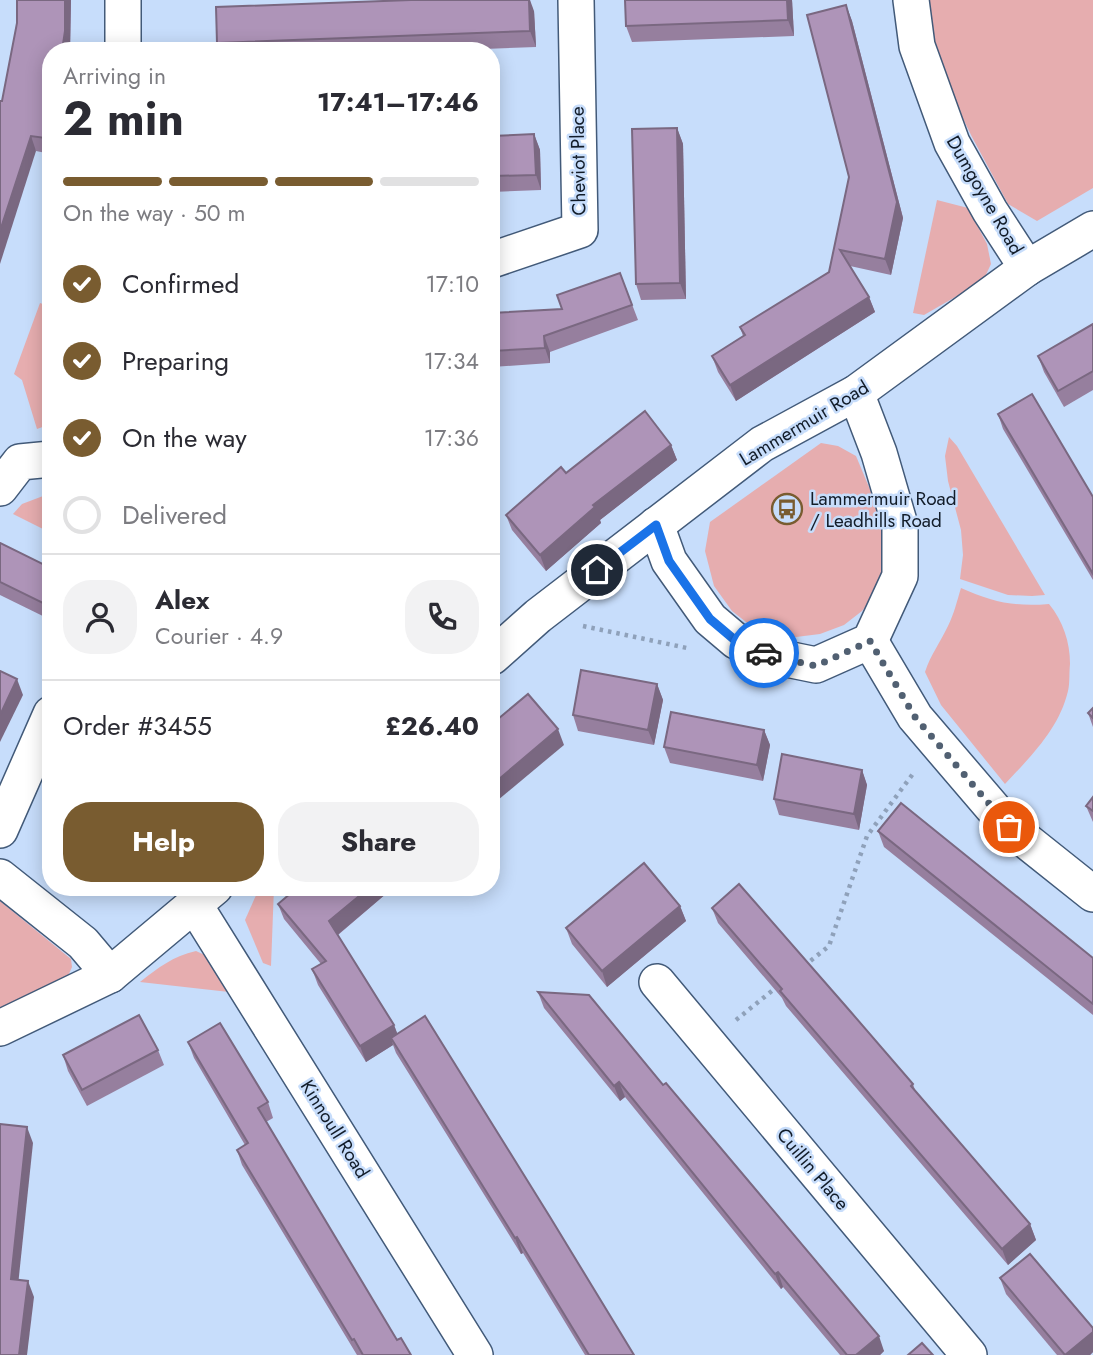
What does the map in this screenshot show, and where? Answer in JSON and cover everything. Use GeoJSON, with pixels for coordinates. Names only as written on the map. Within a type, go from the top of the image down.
{"type":"FeatureCollection","features":[{"type":"Feature","properties":{"kind":"street"},"geometry":{"type":"LineString","coordinates":[[123,0],[123,42]]}},
{"type":"Feature","properties":{"kind":"street","name":"Cheviot Place"},"geometry":{"type":"LineString","coordinates":[[500,257],[580,230],[576,0]]}},
{"type":"Feature","properties":{"kind":"street","name":"Dumgoyne Road"},"geometry":{"type":"LineString","coordinates":[[911,0],[917,46],[952,143],[990,211],[1027,268]]}},
{"type":"Feature","properties":{"kind":"street","name":"Lammermuir Road"},"geometry":{"type":"LineString","coordinates":[[500,650],[538,615],[762,444],[856,393],[1027,268],[1093,229]]}},
{"type":"Feature","properties":{"kind":"street"},"geometry":{"type":"LineString","coordinates":[[656,525],[669,561],[710,619],[736,641],[772,656],[816,666],[870,641],[900,576],[900,525],[879,453],[856,393]]}},
{"type":"Feature","properties":{"kind":"street"},"geometry":{"type":"LineString","coordinates":[[0,488],[20,462],[42,460]]}},
{"type":"Feature","properties":{"kind":"street"},"geometry":{"type":"LineString","coordinates":[[870,641],[915,717],[1009,827],[1093,894]]}},
{"type":"Feature","properties":{"kind":"street"},"geometry":{"type":"LineString","coordinates":[[0,830],[42,735]]}},
{"type":"Feature","properties":{"kind":"street"},"geometry":{"type":"LineString","coordinates":[[0,877],[83,943],[110,975]]}},
{"type":"Feature","properties":{"kind":"street"},"geometry":{"type":"LineString","coordinates":[[0,1028],[110,975],[204,896]]}},
{"type":"Feature","properties":{"kind":"street","name":"Kinnoull Road"},"geometry":{"type":"LineString","coordinates":[[204,896],[475,1355]]}},
{"type":"Feature","properties":{"kind":"street","name":"Cuillin Place"},"geometry":{"type":"LineString","coordinates":[[657,982],[970,1355]]}},
{"type":"Feature","properties":{"kind":"path"},"geometry":{"type":"LineString","coordinates":[[799,970],[829,946],[867,836],[915,771],[939,746]]}},
{"type":"Feature","properties":{"kind":"path"},"geometry":{"type":"LineString","coordinates":[[708,1042],[778,986]]}},
{"type":"Feature","properties":{"kind":"shaded area"},"geometry":{"type":"Polygon","coordinates":[[[924,0],[1093,0],[1093,188],[1037,221],[1008,204],[943,78],[927,25],[924,0]]]}},
{"type":"Feature","properties":{"kind":"shaded area"},"geometry":{"type":"Polygon","coordinates":[[[937,200],[968,208],[987,244],[991,264],[983,281],[924,315],[913,313],[937,200]]]}},
{"type":"Feature","properties":{"kind":"shaded area"},"geometry":{"type":"Polygon","coordinates":[[[40,303],[42,304],[42,427],[37,429],[22,380],[14,374],[40,303]]]}},
{"type":"Feature","properties":{"kind":"shaded area"},"geometry":{"type":"Polygon","coordinates":[[[949,437],[957,446],[1045,595],[1008,595],[960,579],[963,555],[961,530],[948,481],[945,456],[949,437]]]}},
{"type":"Feature","properties":{"kind":"shaded area"},"geometry":{"type":"Polygon","coordinates":[[[821,443],[838,446],[856,456],[887,530],[888,570],[879,590],[862,611],[844,625],[820,634],[796,637],[760,633],[732,611],[714,586],[705,551],[710,522],[821,443]]]}},
{"type":"Feature","properties":{"kind":"shaded area"},"geometry":{"type":"Polygon","coordinates":[[[42,496],[42,528],[13,514],[22,504],[42,496]]]}},
{"type":"Feature","properties":{"kind":"shaded area"},"geometry":{"type":"Polygon","coordinates":[[[961,588],[1004,602],[1049,604],[1062,625],[1067,640],[1070,656],[1069,681],[1064,705],[1043,741],[1005,784],[941,705],[925,672],[950,621],[961,588]]]}},
{"type":"Feature","properties":{"kind":"shaded area"},"geometry":{"type":"Polygon","coordinates":[[[256,896],[274,896],[271,966],[263,963],[245,920],[256,896]]]}},
{"type":"Feature","properties":{"kind":"shaded area"},"geometry":{"type":"Polygon","coordinates":[[[0,901],[71,959],[72,967],[68,976],[0,1010],[0,901]]]}},
{"type":"Feature","properties":{"kind":"shaded area"},"geometry":{"type":"Polygon","coordinates":[[[196,951],[209,957],[229,992],[140,982],[173,959],[196,951]]]}},
{"type":"Feature","properties":{"kind":"building"},"geometry":{"type":"Polygon","coordinates":[[[17,0],[65,0],[63,42],[42,42],[42,138],[31,136],[0,231],[0,101],[17,23],[17,0]]]}},
{"type":"Feature","properties":{"kind":"building"},"geometry":{"type":"Polygon","coordinates":[[[411,0],[529,0],[530,31],[217,42],[216,7],[411,0]]]}},
{"type":"Feature","properties":{"kind":"building"},"geometry":{"type":"Polygon","coordinates":[[[625,0],[787,0],[788,20],[626,26],[625,0]]]}},
{"type":"Feature","properties":{"kind":"building"},"geometry":{"type":"Polygon","coordinates":[[[846,5],[897,202],[885,259],[840,250],[869,297],[730,385],[712,356],[745,335],[740,327],[829,272],[849,177],[807,15],[846,5]]]}},
{"type":"Feature","properties":{"kind":"building"},"geometry":{"type":"Polygon","coordinates":[[[677,128],[680,283],[636,284],[632,129],[677,128]]]}},
{"type":"Feature","properties":{"kind":"building"},"geometry":{"type":"Polygon","coordinates":[[[534,134],[536,175],[500,176],[500,136],[534,134]]]}},
{"type":"Feature","properties":{"kind":"building"},"geometry":{"type":"Polygon","coordinates":[[[620,273],[632,305],[544,336],[545,348],[500,351],[500,313],[562,309],[557,295],[620,273]]]}},
{"type":"Feature","properties":{"kind":"building"},"geometry":{"type":"Polygon","coordinates":[[[1093,324],[1093,371],[1058,391],[1038,356],[1093,324]]]}},
{"type":"Feature","properties":{"kind":"building"},"geometry":{"type":"Polygon","coordinates":[[[1032,394],[1093,497],[1093,574],[998,414],[1032,394]]]}},
{"type":"Feature","properties":{"kind":"building"},"geometry":{"type":"Polygon","coordinates":[[[645,411],[671,445],[593,505],[595,507],[540,555],[506,515],[561,467],[566,473],[645,411]]]}},
{"type":"Feature","properties":{"kind":"building"},"geometry":{"type":"Polygon","coordinates":[[[0,543],[42,564],[42,603],[0,582],[0,543]]]}},
{"type":"Feature","properties":{"kind":"building"},"geometry":{"type":"Polygon","coordinates":[[[581,670],[657,684],[648,730],[573,715],[581,670]]]}},
{"type":"Feature","properties":{"kind":"building"},"geometry":{"type":"Polygon","coordinates":[[[0,671],[17,679],[0,715],[0,671]]]}},
{"type":"Feature","properties":{"kind":"building"},"geometry":{"type":"Polygon","coordinates":[[[528,694],[558,729],[500,778],[500,717],[528,694]]]}},
{"type":"Feature","properties":{"kind":"building"},"geometry":{"type":"Polygon","coordinates":[[[671,712],[764,730],[757,765],[664,747],[671,712]]]}},
{"type":"Feature","properties":{"kind":"building"},"geometry":{"type":"Polygon","coordinates":[[[782,754],[862,770],[854,814],[774,799],[782,754]]]}},
{"type":"Feature","properties":{"kind":"building"},"geometry":{"type":"Polygon","coordinates":[[[1093,797],[1093,811],[1086,806],[1093,797]]]}},
{"type":"Feature","properties":{"kind":"building"},"geometry":{"type":"Polygon","coordinates":[[[901,803],[1093,958],[1093,1004],[878,831],[901,803]]]}},
{"type":"Feature","properties":{"kind":"building"},"geometry":{"type":"Polygon","coordinates":[[[644,863],[680,906],[602,971],[566,928],[644,863]]]}},
{"type":"Feature","properties":{"kind":"building"},"geometry":{"type":"Polygon","coordinates":[[[739,884],[913,1084],[911,1086],[1030,1224],[1002,1249],[712,908],[739,884]]]}},
{"type":"Feature","properties":{"kind":"building"},"geometry":{"type":"Polygon","coordinates":[[[287,896],[359,896],[329,921],[394,1025],[360,1046],[312,969],[326,961],[278,904],[287,896]]]}},
{"type":"Feature","properties":{"kind":"building"},"geometry":{"type":"Polygon","coordinates":[[[538,992],[589,995],[879,1336],[856,1355],[847,1355],[778,1272],[775,1274],[619,1082],[614,1086],[538,992]]]}},
{"type":"Feature","properties":{"kind":"building"},"geometry":{"type":"Polygon","coordinates":[[[139,1015],[158,1050],[82,1090],[63,1055],[139,1015]]]}},
{"type":"Feature","properties":{"kind":"building"},"geometry":{"type":"Polygon","coordinates":[[[425,1016],[634,1355],[589,1355],[391,1038],[425,1016]]]}},
{"type":"Feature","properties":{"kind":"building"},"geometry":{"type":"Polygon","coordinates":[[[220,1023],[268,1102],[258,1108],[397,1340],[401,1338],[411,1355],[363,1355],[237,1150],[248,1143],[188,1042],[220,1023]]]}},
{"type":"Feature","properties":{"kind":"building"},"geometry":{"type":"Polygon","coordinates":[[[0,1124],[27,1127],[11,1279],[28,1281],[19,1355],[0,1355],[0,1124]]]}},
{"type":"Feature","properties":{"kind":"building"},"geometry":{"type":"Polygon","coordinates":[[[1030,1254],[1093,1328],[1093,1332],[1065,1355],[1000,1278],[1030,1254]]]}},
{"type":"Feature","properties":{"kind":"building"},"geometry":{"type":"Polygon","coordinates":[[[922,1343],[933,1355],[908,1355],[922,1343]]]}},
{"type":"Feature","properties":{"kind":"way so far"},"geometry":{"type":"LineString","coordinates":[[764,653],[816,666],[870,641],[915,717],[1009,827]]}},
{"type":"Feature","properties":{"kind":"place","name":"Lammermuir Road / Leadhills Road"},"geometry":{"type":"Point","coordinates":[787,509]}},
{"type":"Feature","properties":{"kind":"route"},"geometry":{"type":"LineString","coordinates":[[597,570],[656,525],[669,561],[710,619],[736,641],[764,653]]}}]}
